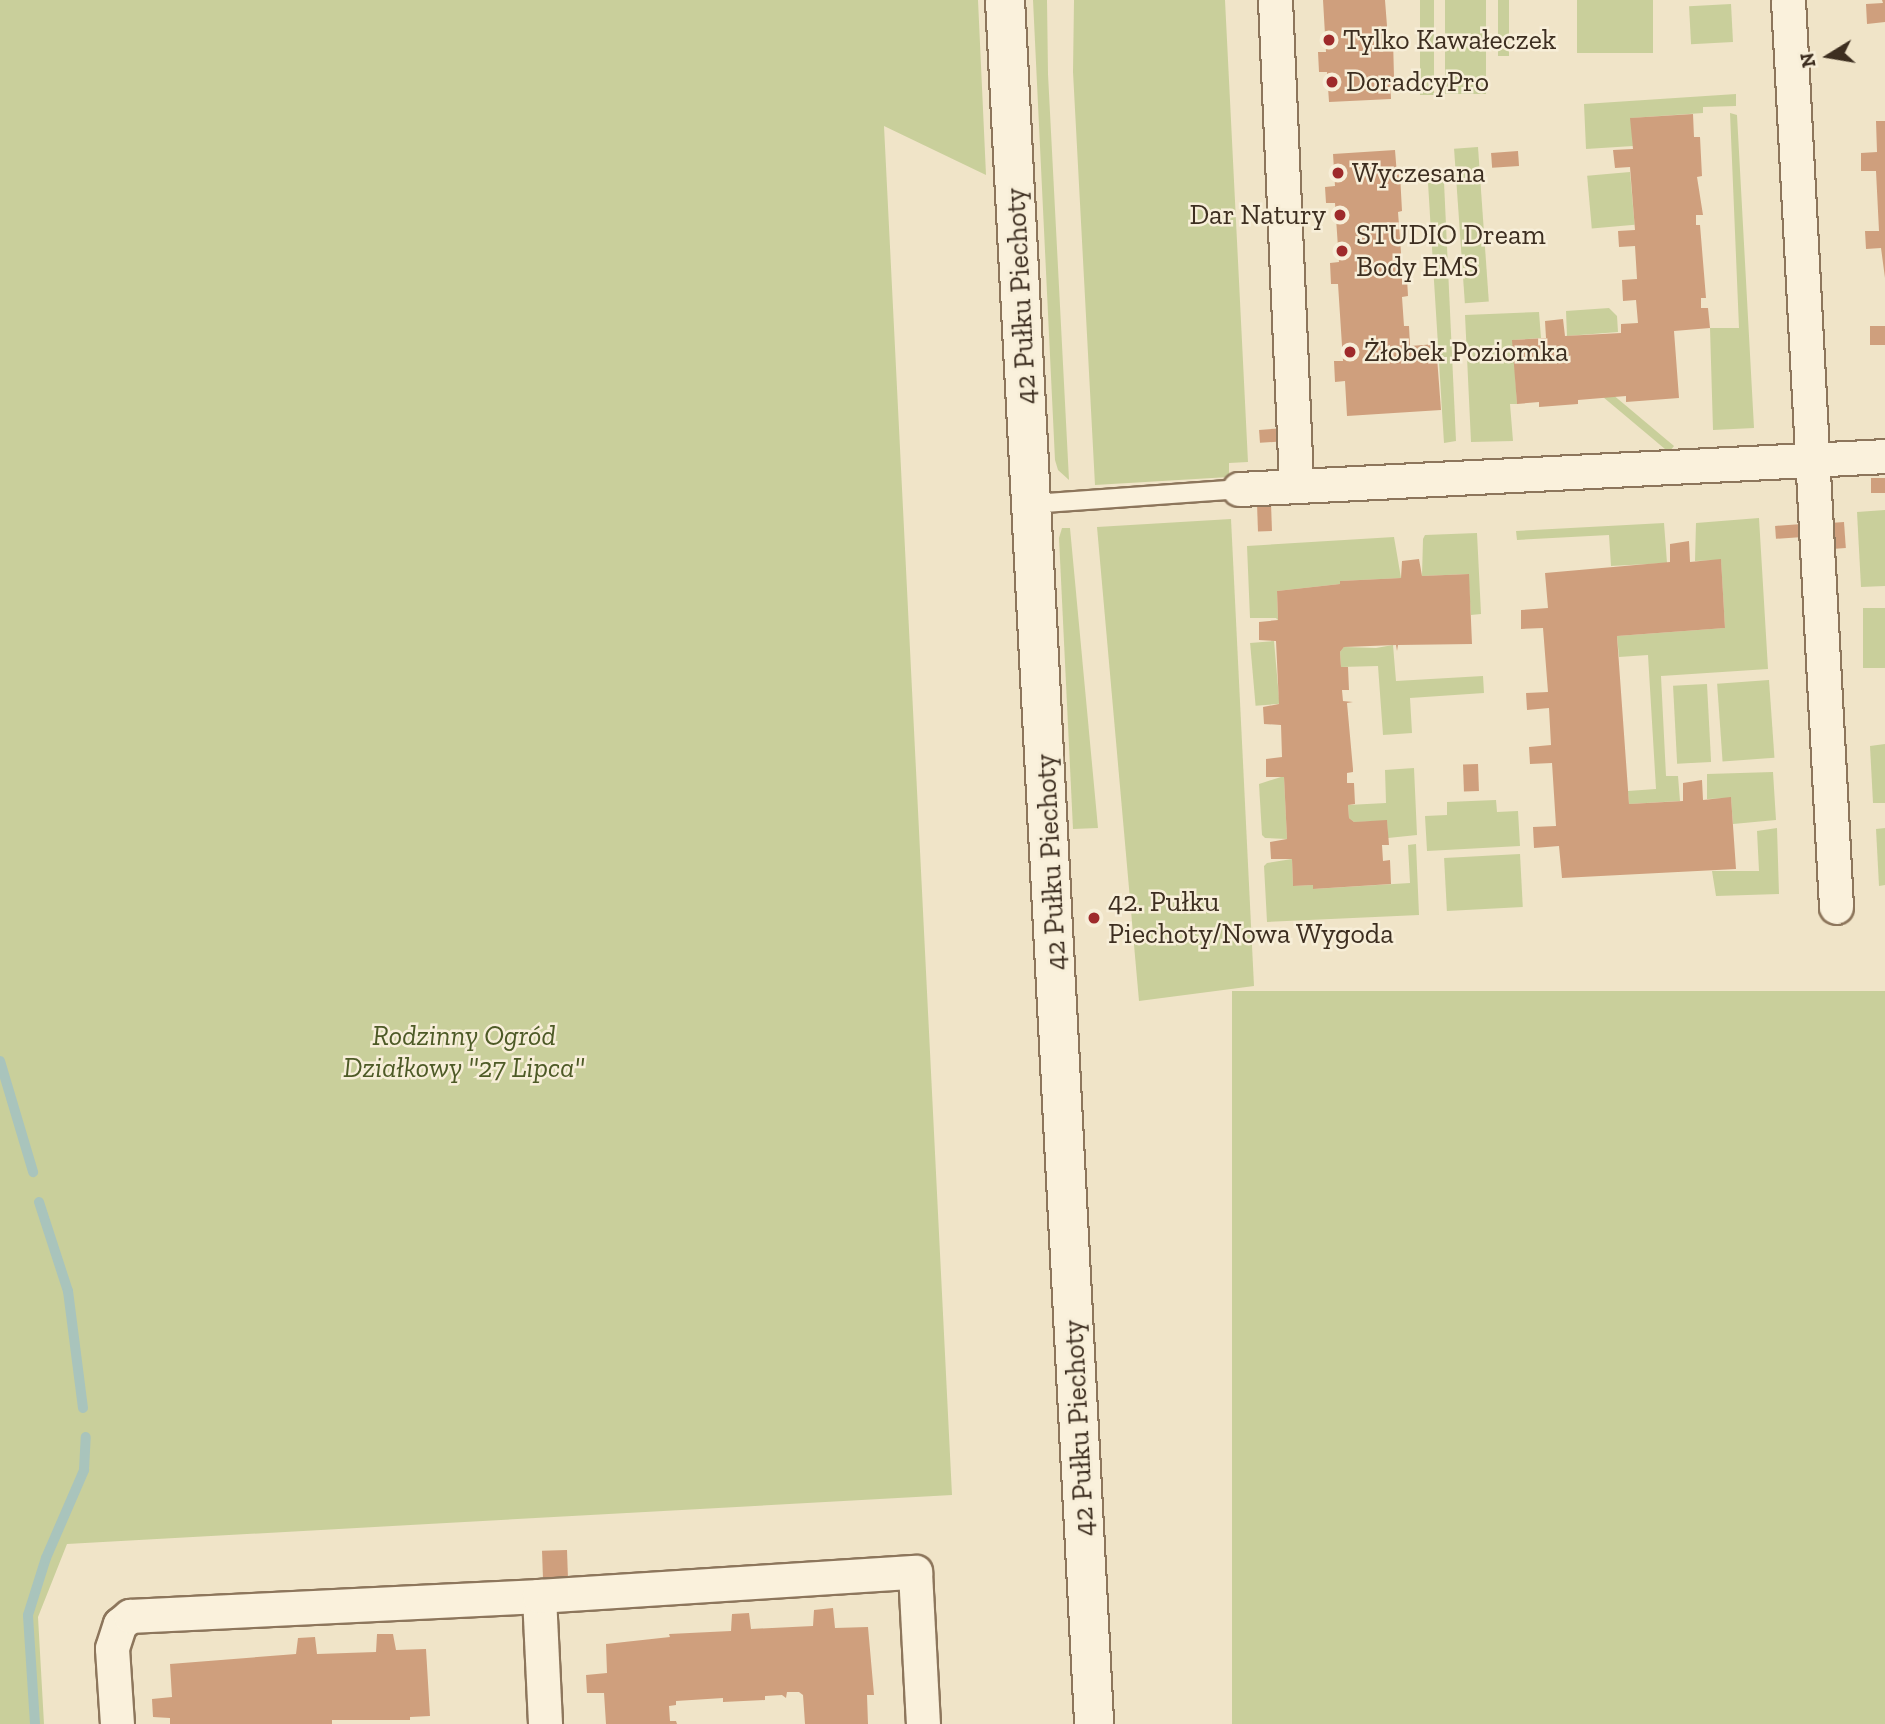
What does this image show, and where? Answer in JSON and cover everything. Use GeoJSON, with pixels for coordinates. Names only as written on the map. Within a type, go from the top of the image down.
{"type":"FeatureCollection","features":[{"type":"Feature","properties":{"kind":"street","name":"42 Pułku Piechoty"},"geometry":{"type":"LineString","coordinates":[[1005,0],[1094,1724]]}},
{"type":"Feature","properties":{"kind":"street"},"geometry":{"type":"LineString","coordinates":[[1275,0],[1296,486]]}},
{"type":"Feature","properties":{"kind":"street"},"geometry":{"type":"LineString","coordinates":[[1788,0],[1815,460],[1836,907]]}},
{"type":"Feature","properties":{"kind":"street"},"geometry":{"type":"LineString","coordinates":[[1239,489],[1885,456]]}},
{"type":"Feature","properties":{"kind":"street"},"geometry":{"type":"LineString","coordinates":[[117,1724],[111,1648],[120,1624],[130,1616],[539,1596],[915,1572],[923,1724]]}},
{"type":"Feature","properties":{"kind":"street"},"geometry":{"type":"LineString","coordinates":[[539,1596],[545,1724]]}},
{"type":"Feature","properties":{"kind":"lane"},"geometry":{"type":"LineString","coordinates":[[1032,504],[1239,489]]}},
{"type":"Feature","properties":{"kind":"green space","name":"Rodzinny Ogród Działkowy \"27 Lipca\""},"geometry":{"type":"Polygon","coordinates":[[[0,0],[978,0],[986,175],[884,126],[952,1495],[67,1544],[38,1617],[44,1724],[0,1724],[0,0]]]}},
{"type":"Feature","properties":{"kind":"green space"},"geometry":{"type":"Polygon","coordinates":[[[1033,0],[1047,0],[1048,74],[1069,480],[1058,470],[1055,460],[1033,0]]]}},
{"type":"Feature","properties":{"kind":"green space"},"geometry":{"type":"Polygon","coordinates":[[[1074,0],[1225,0],[1248,462],[1229,463],[1229,477],[1095,485],[1073,72],[1074,0]]]}},
{"type":"Feature","properties":{"kind":"green space"},"geometry":{"type":"Polygon","coordinates":[[[1420,0],[1434,0],[1434,95],[1420,95],[1420,0]]]}},
{"type":"Feature","properties":{"kind":"green space"},"geometry":{"type":"Polygon","coordinates":[[[1445,0],[1486,0],[1486,94],[1445,94],[1445,0]]]}},
{"type":"Feature","properties":{"kind":"green space"},"geometry":{"type":"Polygon","coordinates":[[[1498,0],[1509,0],[1509,56],[1498,56],[1498,0]]]}},
{"type":"Feature","properties":{"kind":"green space"},"geometry":{"type":"Polygon","coordinates":[[[1577,0],[1653,0],[1653,53],[1577,53],[1577,0]]]}},
{"type":"Feature","properties":{"kind":"green space"},"geometry":{"type":"Polygon","coordinates":[[[1731,4],[1733,42],[1691,44],[1689,6],[1731,4]]]}},
{"type":"Feature","properties":{"kind":"green space"},"geometry":{"type":"Polygon","coordinates":[[[1736,94],[1736,106],[1703,107],[1703,113],[1631,118],[1633,146],[1586,149],[1584,104],[1736,94]]]}},
{"type":"Feature","properties":{"kind":"green space"},"geometry":{"type":"Polygon","coordinates":[[[1730,113],[1737,115],[1754,428],[1713,430],[1710,328],[1739,328],[1730,113]]]}},
{"type":"Feature","properties":{"kind":"green space"},"geometry":{"type":"Polygon","coordinates":[[[1478,147],[1489,302],[1465,303],[1454,149],[1478,147]]]}},
{"type":"Feature","properties":{"kind":"green space"},"geometry":{"type":"Polygon","coordinates":[[[1630,172],[1635,225],[1592,229],[1587,176],[1630,172]]]}},
{"type":"Feature","properties":{"kind":"green space"},"geometry":{"type":"Polygon","coordinates":[[[1444,182],[1456,441],[1444,443],[1428,183],[1444,182]]]}},
{"type":"Feature","properties":{"kind":"green space"},"geometry":{"type":"Polygon","coordinates":[[[1609,308],[1617,316],[1618,332],[1567,336],[1566,311],[1609,308]]]}},
{"type":"Feature","properties":{"kind":"green space"},"geometry":{"type":"Polygon","coordinates":[[[1539,312],[1541,338],[1513,340],[1517,404],[1510,404],[1513,441],[1471,442],[1465,315],[1539,312]]]}},
{"type":"Feature","properties":{"kind":"green space"},"geometry":{"type":"Polygon","coordinates":[[[1574,362],[1674,446],[1669,452],[1569,368],[1574,362]]]}},
{"type":"Feature","properties":{"kind":"green space"},"geometry":{"type":"Polygon","coordinates":[[[1885,510],[1885,586],[1861,587],[1857,512],[1885,510]]]}},
{"type":"Feature","properties":{"kind":"green space"},"geometry":{"type":"Polygon","coordinates":[[[1759,518],[1768,669],[1661,676],[1666,776],[1678,776],[1680,801],[1629,804],[1628,791],[1656,789],[1648,655],[1619,657],[1617,636],[1725,628],[1721,560],[1695,561],[1696,523],[1759,518]]]}},
{"type":"Feature","properties":{"kind":"green space"},"geometry":{"type":"Polygon","coordinates":[[[1231,519],[1254,986],[1139,1001],[1097,527],[1231,519]]]}},
{"type":"Feature","properties":{"kind":"green space"},"geometry":{"type":"Polygon","coordinates":[[[1664,523],[1667,563],[1611,566],[1609,535],[1517,540],[1516,531],[1664,523]]]}},
{"type":"Feature","properties":{"kind":"green space"},"geometry":{"type":"Polygon","coordinates":[[[1062,528],[1070,528],[1098,828],[1073,829],[1059,538],[1062,528]]]}},
{"type":"Feature","properties":{"kind":"green space"},"geometry":{"type":"Polygon","coordinates":[[[1477,533],[1481,614],[1471,615],[1468,574],[1422,576],[1423,539],[1425,535],[1477,533]]]}},
{"type":"Feature","properties":{"kind":"green space"},"geometry":{"type":"Polygon","coordinates":[[[1394,537],[1401,578],[1340,581],[1340,584],[1277,591],[1278,620],[1250,618],[1247,546],[1394,537]]]}},
{"type":"Feature","properties":{"kind":"green space"},"geometry":{"type":"Polygon","coordinates":[[[1863,608],[1885,608],[1885,668],[1863,668],[1863,608]]]}},
{"type":"Feature","properties":{"kind":"green space"},"geometry":{"type":"Polygon","coordinates":[[[1274,641],[1279,704],[1256,706],[1250,643],[1274,641]]]}},
{"type":"Feature","properties":{"kind":"green space"},"geometry":{"type":"Polygon","coordinates":[[[1393,645],[1396,681],[1483,676],[1484,693],[1410,698],[1412,733],[1383,735],[1378,666],[1341,667],[1340,652],[1344,647],[1376,648],[1393,645]]]}},
{"type":"Feature","properties":{"kind":"green space"},"geometry":{"type":"Polygon","coordinates":[[[1769,680],[1774,758],[1723,761],[1717,684],[1769,680]]]}},
{"type":"Feature","properties":{"kind":"green space"},"geometry":{"type":"Polygon","coordinates":[[[1707,684],[1711,762],[1677,764],[1673,686],[1707,684]]]}},
{"type":"Feature","properties":{"kind":"green space"},"geometry":{"type":"Polygon","coordinates":[[[1885,744],[1885,803],[1873,803],[1870,746],[1885,744]]]}},
{"type":"Feature","properties":{"kind":"green space"},"geometry":{"type":"Polygon","coordinates":[[[1414,768],[1417,835],[1388,838],[1387,821],[1354,822],[1349,818],[1348,805],[1386,803],[1385,770],[1414,768]]]}},
{"type":"Feature","properties":{"kind":"green space"},"geometry":{"type":"Polygon","coordinates":[[[1773,772],[1776,820],[1733,824],[1731,798],[1707,799],[1707,774],[1773,772]]]}},
{"type":"Feature","properties":{"kind":"green space"},"geometry":{"type":"Polygon","coordinates":[[[1284,777],[1287,839],[1265,838],[1262,835],[1259,784],[1284,777]]]}},
{"type":"Feature","properties":{"kind":"green space"},"geometry":{"type":"Polygon","coordinates":[[[1496,800],[1497,812],[1518,811],[1520,846],[1427,851],[1425,816],[1447,815],[1447,802],[1496,800]]]}},
{"type":"Feature","properties":{"kind":"green space"},"geometry":{"type":"Polygon","coordinates":[[[1777,828],[1779,894],[1716,896],[1712,871],[1759,871],[1757,831],[1777,828]]]}},
{"type":"Feature","properties":{"kind":"green space"},"geometry":{"type":"Polygon","coordinates":[[[1885,828],[1885,885],[1879,886],[1876,829],[1885,828]]]}},
{"type":"Feature","properties":{"kind":"green space"},"geometry":{"type":"Polygon","coordinates":[[[1416,844],[1419,915],[1267,922],[1264,866],[1267,863],[1292,859],[1293,886],[1313,885],[1313,889],[1410,883],[1408,845],[1416,844]]]}},
{"type":"Feature","properties":{"kind":"green space"},"geometry":{"type":"Polygon","coordinates":[[[1520,854],[1523,907],[1447,911],[1444,858],[1520,854]]]}},
{"type":"Feature","properties":{"kind":"green space"},"geometry":{"type":"Polygon","coordinates":[[[1232,991],[1885,991],[1885,1724],[1232,1724],[1232,991]]]}},
{"type":"Feature","properties":{"kind":"building"},"geometry":{"type":"Polygon","coordinates":[[[1323,0],[1385,0],[1388,39],[1393,39],[1394,77],[1390,77],[1391,99],[1329,102],[1327,72],[1319,72],[1318,52],[1326,52],[1323,0]]]}},
{"type":"Feature","properties":{"kind":"building"},"geometry":{"type":"Polygon","coordinates":[[[1882,0],[1885,0],[1885,22],[1867,24],[1866,4],[1883,3],[1882,0]]]}},
{"type":"Feature","properties":{"kind":"building"},"geometry":{"type":"Polygon","coordinates":[[[1693,114],[1694,137],[1700,137],[1702,176],[1697,177],[1703,215],[1696,215],[1696,225],[1700,225],[1706,298],[1701,298],[1701,308],[1708,308],[1710,328],[1674,331],[1679,398],[1626,402],[1626,396],[1539,407],[1539,402],[1517,404],[1512,340],[1546,338],[1545,321],[1563,319],[1565,336],[1621,333],[1621,324],[1638,323],[1636,300],[1623,301],[1622,280],[1637,279],[1635,246],[1619,247],[1618,231],[1635,230],[1630,167],[1615,168],[1613,150],[1633,149],[1630,118],[1693,114]]]}},
{"type":"Feature","properties":{"kind":"building"},"geometry":{"type":"Polygon","coordinates":[[[1876,121],[1885,121],[1885,278],[1881,248],[1866,249],[1865,231],[1879,231],[1876,171],[1861,171],[1861,153],[1877,152],[1876,121]]]}},
{"type":"Feature","properties":{"kind":"building"},"geometry":{"type":"Polygon","coordinates":[[[1395,150],[1397,175],[1400,174],[1402,211],[1398,212],[1403,279],[1407,278],[1408,296],[1402,297],[1404,326],[1409,326],[1410,346],[1436,344],[1441,410],[1347,416],[1345,381],[1335,382],[1334,361],[1343,361],[1338,284],[1331,284],[1330,263],[1339,262],[1335,203],[1326,203],[1325,187],[1335,186],[1333,154],[1395,150]]]}},
{"type":"Feature","properties":{"kind":"building"},"geometry":{"type":"Polygon","coordinates":[[[1518,151],[1519,166],[1492,168],[1491,153],[1518,151]]]}},
{"type":"Feature","properties":{"kind":"building"},"geometry":{"type":"Polygon","coordinates":[[[1870,326],[1885,326],[1885,345],[1870,345],[1870,326]]]}},
{"type":"Feature","properties":{"kind":"building"},"geometry":{"type":"Polygon","coordinates":[[[1286,428],[1287,441],[1260,443],[1259,430],[1286,428]]]}},
{"type":"Feature","properties":{"kind":"building"},"geometry":{"type":"Polygon","coordinates":[[[1871,478],[1885,478],[1885,493],[1871,493],[1871,478]]]}},
{"type":"Feature","properties":{"kind":"building"},"geometry":{"type":"Polygon","coordinates":[[[1257,503],[1271,503],[1272,531],[1258,531],[1257,503]]]}},
{"type":"Feature","properties":{"kind":"building"},"geometry":{"type":"Polygon","coordinates":[[[1844,522],[1846,548],[1832,549],[1830,523],[1844,522]]]}},
{"type":"Feature","properties":{"kind":"building"},"geometry":{"type":"Polygon","coordinates":[[[1802,524],[1803,537],[1776,539],[1775,526],[1802,524]]]}},
{"type":"Feature","properties":{"kind":"building"},"geometry":{"type":"Polygon","coordinates":[[[1689,541],[1690,562],[1721,559],[1725,628],[1617,636],[1629,804],[1683,801],[1683,783],[1702,780],[1703,800],[1731,797],[1736,869],[1562,878],[1559,846],[1534,848],[1533,827],[1556,826],[1552,763],[1530,764],[1529,747],[1551,745],[1549,708],[1527,710],[1526,693],[1548,692],[1543,628],[1521,629],[1521,610],[1548,608],[1545,573],[1670,562],[1670,544],[1689,541]]]}},
{"type":"Feature","properties":{"kind":"building"},"geometry":{"type":"Polygon","coordinates":[[[1419,559],[1422,576],[1469,574],[1472,644],[1398,645],[1397,651],[1396,645],[1344,647],[1340,652],[1341,667],[1348,667],[1349,690],[1342,690],[1343,701],[1353,702],[1347,703],[1353,772],[1347,773],[1347,783],[1354,783],[1355,804],[1348,805],[1349,818],[1354,822],[1387,820],[1389,845],[1382,845],[1383,861],[1390,860],[1391,884],[1313,889],[1313,885],[1293,886],[1292,859],[1271,859],[1270,842],[1287,839],[1284,777],[1266,777],[1266,759],[1282,757],[1281,725],[1264,724],[1263,707],[1279,704],[1276,641],[1259,640],[1259,622],[1278,620],[1277,591],[1340,584],[1340,581],[1401,578],[1402,561],[1419,559]]]}},
{"type":"Feature","properties":{"kind":"building"},"geometry":{"type":"Polygon","coordinates":[[[1478,764],[1479,791],[1464,792],[1463,765],[1478,764]]]}},
{"type":"Feature","properties":{"kind":"building"},"geometry":{"type":"Polygon","coordinates":[[[567,1550],[568,1577],[543,1578],[542,1551],[567,1550]]]}},
{"type":"Feature","properties":{"kind":"building"},"geometry":{"type":"Polygon","coordinates":[[[833,1608],[835,1628],[868,1627],[874,1695],[867,1695],[868,1724],[805,1724],[803,1695],[799,1692],[787,1692],[786,1698],[782,1695],[765,1696],[765,1700],[723,1702],[723,1698],[676,1701],[676,1705],[669,1706],[670,1721],[676,1721],[677,1724],[606,1724],[604,1693],[587,1693],[586,1675],[607,1673],[606,1644],[670,1637],[669,1634],[731,1631],[732,1614],[749,1613],[751,1629],[813,1626],[814,1610],[833,1608]]]}},
{"type":"Feature","properties":{"kind":"building"},"geometry":{"type":"Polygon","coordinates":[[[377,1634],[393,1634],[396,1650],[426,1649],[430,1716],[410,1717],[410,1720],[332,1720],[332,1724],[170,1724],[170,1718],[153,1717],[152,1699],[172,1697],[170,1664],[296,1654],[298,1638],[315,1637],[317,1654],[376,1652],[377,1634]]]}},
{"type":"Feature","properties":{"kind":"waterway"},"geometry":{"type":"LineString","coordinates":[[0,1061],[33,1172]]}},
{"type":"Feature","properties":{"kind":"waterway"},"geometry":{"type":"LineString","coordinates":[[39,1202],[68,1291],[83,1408]]}},
{"type":"Feature","properties":{"kind":"waterway"},"geometry":{"type":"LineString","coordinates":[[35,1724],[28,1615],[46,1558],[84,1470],[86,1437]]}},
{"type":"Feature","properties":{"kind":"place","name":"Tylko Kawałeczek"},"geometry":{"type":"Point","coordinates":[1329,40]}},
{"type":"Feature","properties":{"kind":"place","name":"DoradcyPro"},"geometry":{"type":"Point","coordinates":[1332,82]}},
{"type":"Feature","properties":{"kind":"place","name":"Wyczesana"},"geometry":{"type":"Point","coordinates":[1338,173]}},
{"type":"Feature","properties":{"kind":"place","name":"Dar Natury"},"geometry":{"type":"Point","coordinates":[1340,215]}},
{"type":"Feature","properties":{"kind":"place","name":"STUDIO Dream Body EMS"},"geometry":{"type":"Point","coordinates":[1342,251]}},
{"type":"Feature","properties":{"kind":"place","name":"Żłobek Poziomka"},"geometry":{"type":"Point","coordinates":[1350,352]}},
{"type":"Feature","properties":{"kind":"place","name":"42. Pułku Piechoty/Nowa Wygoda"},"geometry":{"type":"Point","coordinates":[1094,918]}}]}
